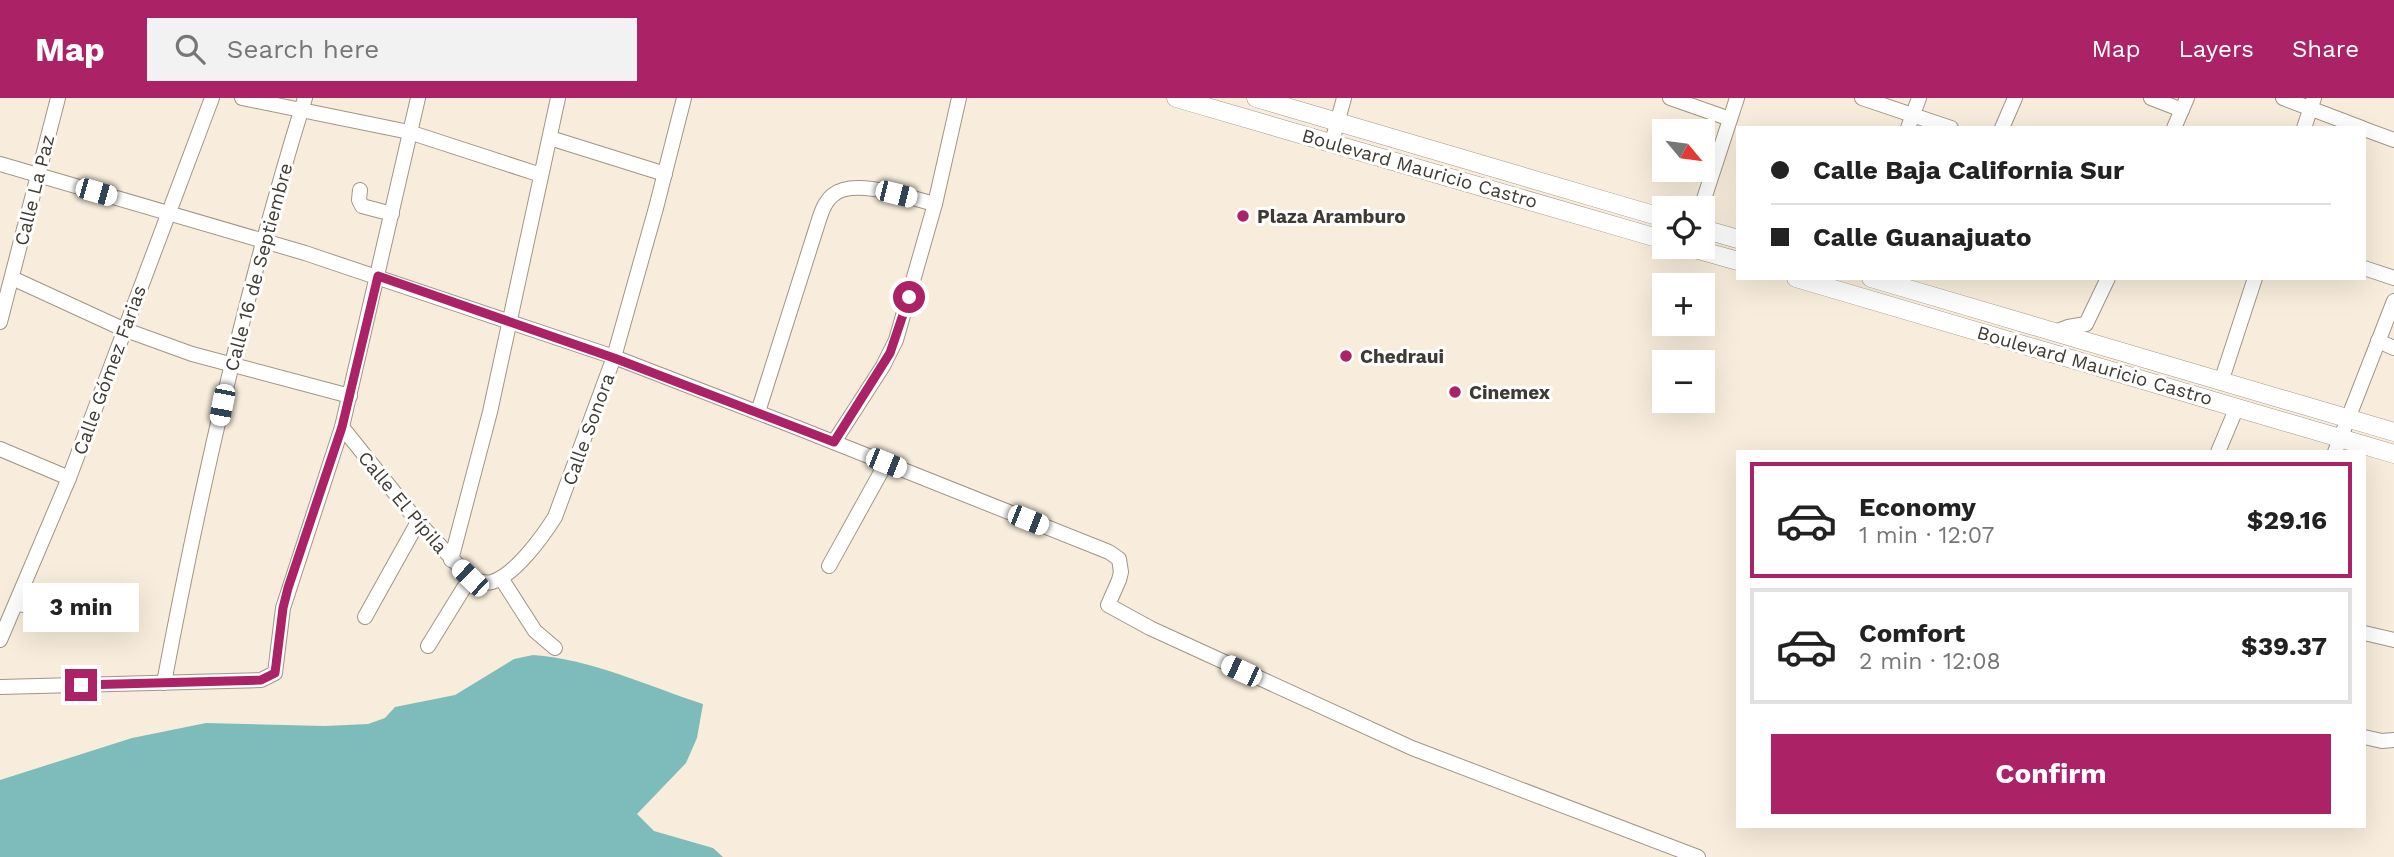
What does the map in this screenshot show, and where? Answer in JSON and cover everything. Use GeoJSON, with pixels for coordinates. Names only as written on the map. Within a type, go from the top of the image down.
{"type":"FeatureCollection","features":[{"type":"Feature","properties":{"kind":"main road","name":"Boulevard Mauricio Castro"},"geometry":{"type":"LineString","coordinates":[[1176,98],[1652,236]]}},
{"type":"Feature","properties":{"kind":"main road","name":"Boulevard Mauricio Castro"},"geometry":{"type":"LineString","coordinates":[[1256,98],[1652,214]]}},
{"type":"Feature","properties":{"kind":"main road"},"geometry":{"type":"LineString","coordinates":[[1715,232],[1736,238]]}},
{"type":"Feature","properties":{"kind":"main road"},"geometry":{"type":"LineString","coordinates":[[1715,255],[1736,260]]}},
{"type":"Feature","properties":{"kind":"main road","name":"Boulevard Mauricio Castro"},"geometry":{"type":"LineString","coordinates":[[1803,280],[2237,407],[2338,444],[2394,454]]}},
{"type":"Feature","properties":{"kind":"main road","name":"Boulevard Mauricio Castro"},"geometry":{"type":"LineString","coordinates":[[1878,280],[2394,432]]}},
{"type":"Feature","properties":{"kind":"street","name":"Calle La Paz"},"geometry":{"type":"LineString","coordinates":[[0,322],[58,98]]}},
{"type":"Feature","properties":{"kind":"street","name":"Calle Gómez Farias"},"geometry":{"type":"LineString","coordinates":[[0,640],[69,478],[212,98]]}},
{"type":"Feature","properties":{"kind":"street"},"geometry":{"type":"LineString","coordinates":[[242,98],[303,105],[410,132],[541,175]]}},
{"type":"Feature","properties":{"kind":"street"},"geometry":{"type":"LineString","coordinates":[[0,687],[261,680],[272,676],[276,670],[288,588],[350,396],[418,98]]}},
{"type":"Feature","properties":{"kind":"street"},"geometry":{"type":"LineString","coordinates":[[451,560],[511,324],[558,98]]}},
{"type":"Feature","properties":{"kind":"street","name":"Calle Sonora"},"geometry":{"type":"LineString","coordinates":[[501,578],[531,550],[555,517],[614,358],[684,98]]}},
{"type":"Feature","properties":{"kind":"street"},"geometry":{"type":"LineString","coordinates":[[834,442],[883,366],[896,340],[935,204],[959,98]]}},
{"type":"Feature","properties":{"kind":"street"},"geometry":{"type":"LineString","coordinates":[[1332,142],[1344,98]]}},
{"type":"Feature","properties":{"kind":"street"},"geometry":{"type":"LineString","coordinates":[[1670,98],[1730,120]]}},
{"type":"Feature","properties":{"kind":"street"},"geometry":{"type":"LineString","coordinates":[[1705,196],[1737,98]]}},
{"type":"Feature","properties":{"kind":"street"},"geometry":{"type":"LineString","coordinates":[[1862,98],[1910,121],[1939,126]]}},
{"type":"Feature","properties":{"kind":"street"},"geometry":{"type":"LineString","coordinates":[[1910,121],[1919,98]]}},
{"type":"Feature","properties":{"kind":"street"},"geometry":{"type":"LineString","coordinates":[[2003,126],[2015,98]]}},
{"type":"Feature","properties":{"kind":"street"},"geometry":{"type":"LineString","coordinates":[[2151,98],[2184,104],[2175,126]]}},
{"type":"Feature","properties":{"kind":"street"},"geometry":{"type":"LineString","coordinates":[[2283,98],[2312,103],[2359,126]]}},
{"type":"Feature","properties":{"kind":"street"},"geometry":{"type":"LineString","coordinates":[[2305,126],[2312,103]]}},
{"type":"Feature","properties":{"kind":"street","name":"Calle 16 de Septiembre"},"geometry":{"type":"LineString","coordinates":[[164,683],[230,364],[303,105]]}},
{"type":"Feature","properties":{"kind":"street"},"geometry":{"type":"LineString","coordinates":[[2366,129],[2394,140]]}},
{"type":"Feature","properties":{"kind":"street"},"geometry":{"type":"LineString","coordinates":[[550,138],[665,174]]}},
{"type":"Feature","properties":{"kind":"street"},"geometry":{"type":"LineString","coordinates":[[0,164],[378,276],[614,358],[758,412],[1109,552],[1119,559],[1121,572],[1108,605],[1150,628],[1412,748],[1698,857]]}},
{"type":"Feature","properties":{"kind":"street"},"geometry":{"type":"LineString","coordinates":[[758,412],[824,205],[836,192],[852,188],[877,190],[935,204]]}},
{"type":"Feature","properties":{"kind":"street"},"geometry":{"type":"LineString","coordinates":[[360,190],[359,200],[362,206],[393,214]]}},
{"type":"Feature","properties":{"kind":"street"},"geometry":{"type":"LineString","coordinates":[[2366,269],[2394,278]]}},
{"type":"Feature","properties":{"kind":"street"},"geometry":{"type":"LineString","coordinates":[[12,278],[124,330],[192,354],[350,396]]}},
{"type":"Feature","properties":{"kind":"street"},"geometry":{"type":"LineString","coordinates":[[2055,332],[2087,324],[2107,280]]}},
{"type":"Feature","properties":{"kind":"street"},"geometry":{"type":"LineString","coordinates":[[2221,382],[2254,280]]}},
{"type":"Feature","properties":{"kind":"street"},"geometry":{"type":"LineString","coordinates":[[2338,444],[2394,300]]}},
{"type":"Feature","properties":{"kind":"street"},"geometry":{"type":"LineString","coordinates":[[2378,341],[2394,348]]}},
{"type":"Feature","properties":{"kind":"street"},"geometry":{"type":"LineString","coordinates":[[2219,450],[2237,407]]}},
{"type":"Feature","properties":{"kind":"street","name":"Calle El Pípila"},"geometry":{"type":"LineString","coordinates":[[342,427],[418,522],[470,578]]}},
{"type":"Feature","properties":{"kind":"street"},"geometry":{"type":"LineString","coordinates":[[0,449],[69,478]]}},
{"type":"Feature","properties":{"kind":"street"},"geometry":{"type":"LineString","coordinates":[[829,566],[886,463]]}},
{"type":"Feature","properties":{"kind":"street"},"geometry":{"type":"LineString","coordinates":[[365,617],[418,522]]}},
{"type":"Feature","properties":{"kind":"street"},"geometry":{"type":"LineString","coordinates":[[428,646],[470,578],[490,582],[501,578],[535,631],[555,648]]}},
{"type":"Feature","properties":{"kind":"street"},"geometry":{"type":"LineString","coordinates":[[17,604],[91,614]]}},
{"type":"Feature","properties":{"kind":"street"},"geometry":{"type":"LineString","coordinates":[[2366,633],[2394,640]]}},
{"type":"Feature","properties":{"kind":"street"},"geometry":{"type":"LineString","coordinates":[[2366,737],[2394,740]]}},
{"type":"Feature","properties":{"kind":"water"},"geometry":{"type":"Polygon","coordinates":[[[533,655],[576,662],[619,674],[703,704],[697,738],[686,763],[637,814],[654,831],[713,848],[723,857],[0,857],[0,780],[132,738],[206,723],[325,726],[368,724],[385,718],[395,707],[455,695],[514,659],[533,655]]]}},
{"type":"Feature","properties":{"kind":"place","name":"Plaza Aramburo"},"geometry":{"type":"Point","coordinates":[1243,216]}},
{"type":"Feature","properties":{"kind":"place","name":"Chedraui"},"geometry":{"type":"Point","coordinates":[1346,356]}},
{"type":"Feature","properties":{"kind":"place","name":"Cinemex"},"geometry":{"type":"Point","coordinates":[1455,392]}},
{"type":"Feature","properties":{"kind":"route"},"geometry":{"type":"LineString","coordinates":[[81,685],[261,680],[275,673],[288,588],[342,427],[378,276],[614,358],[834,442],[890,353],[909,297]]}}]}
